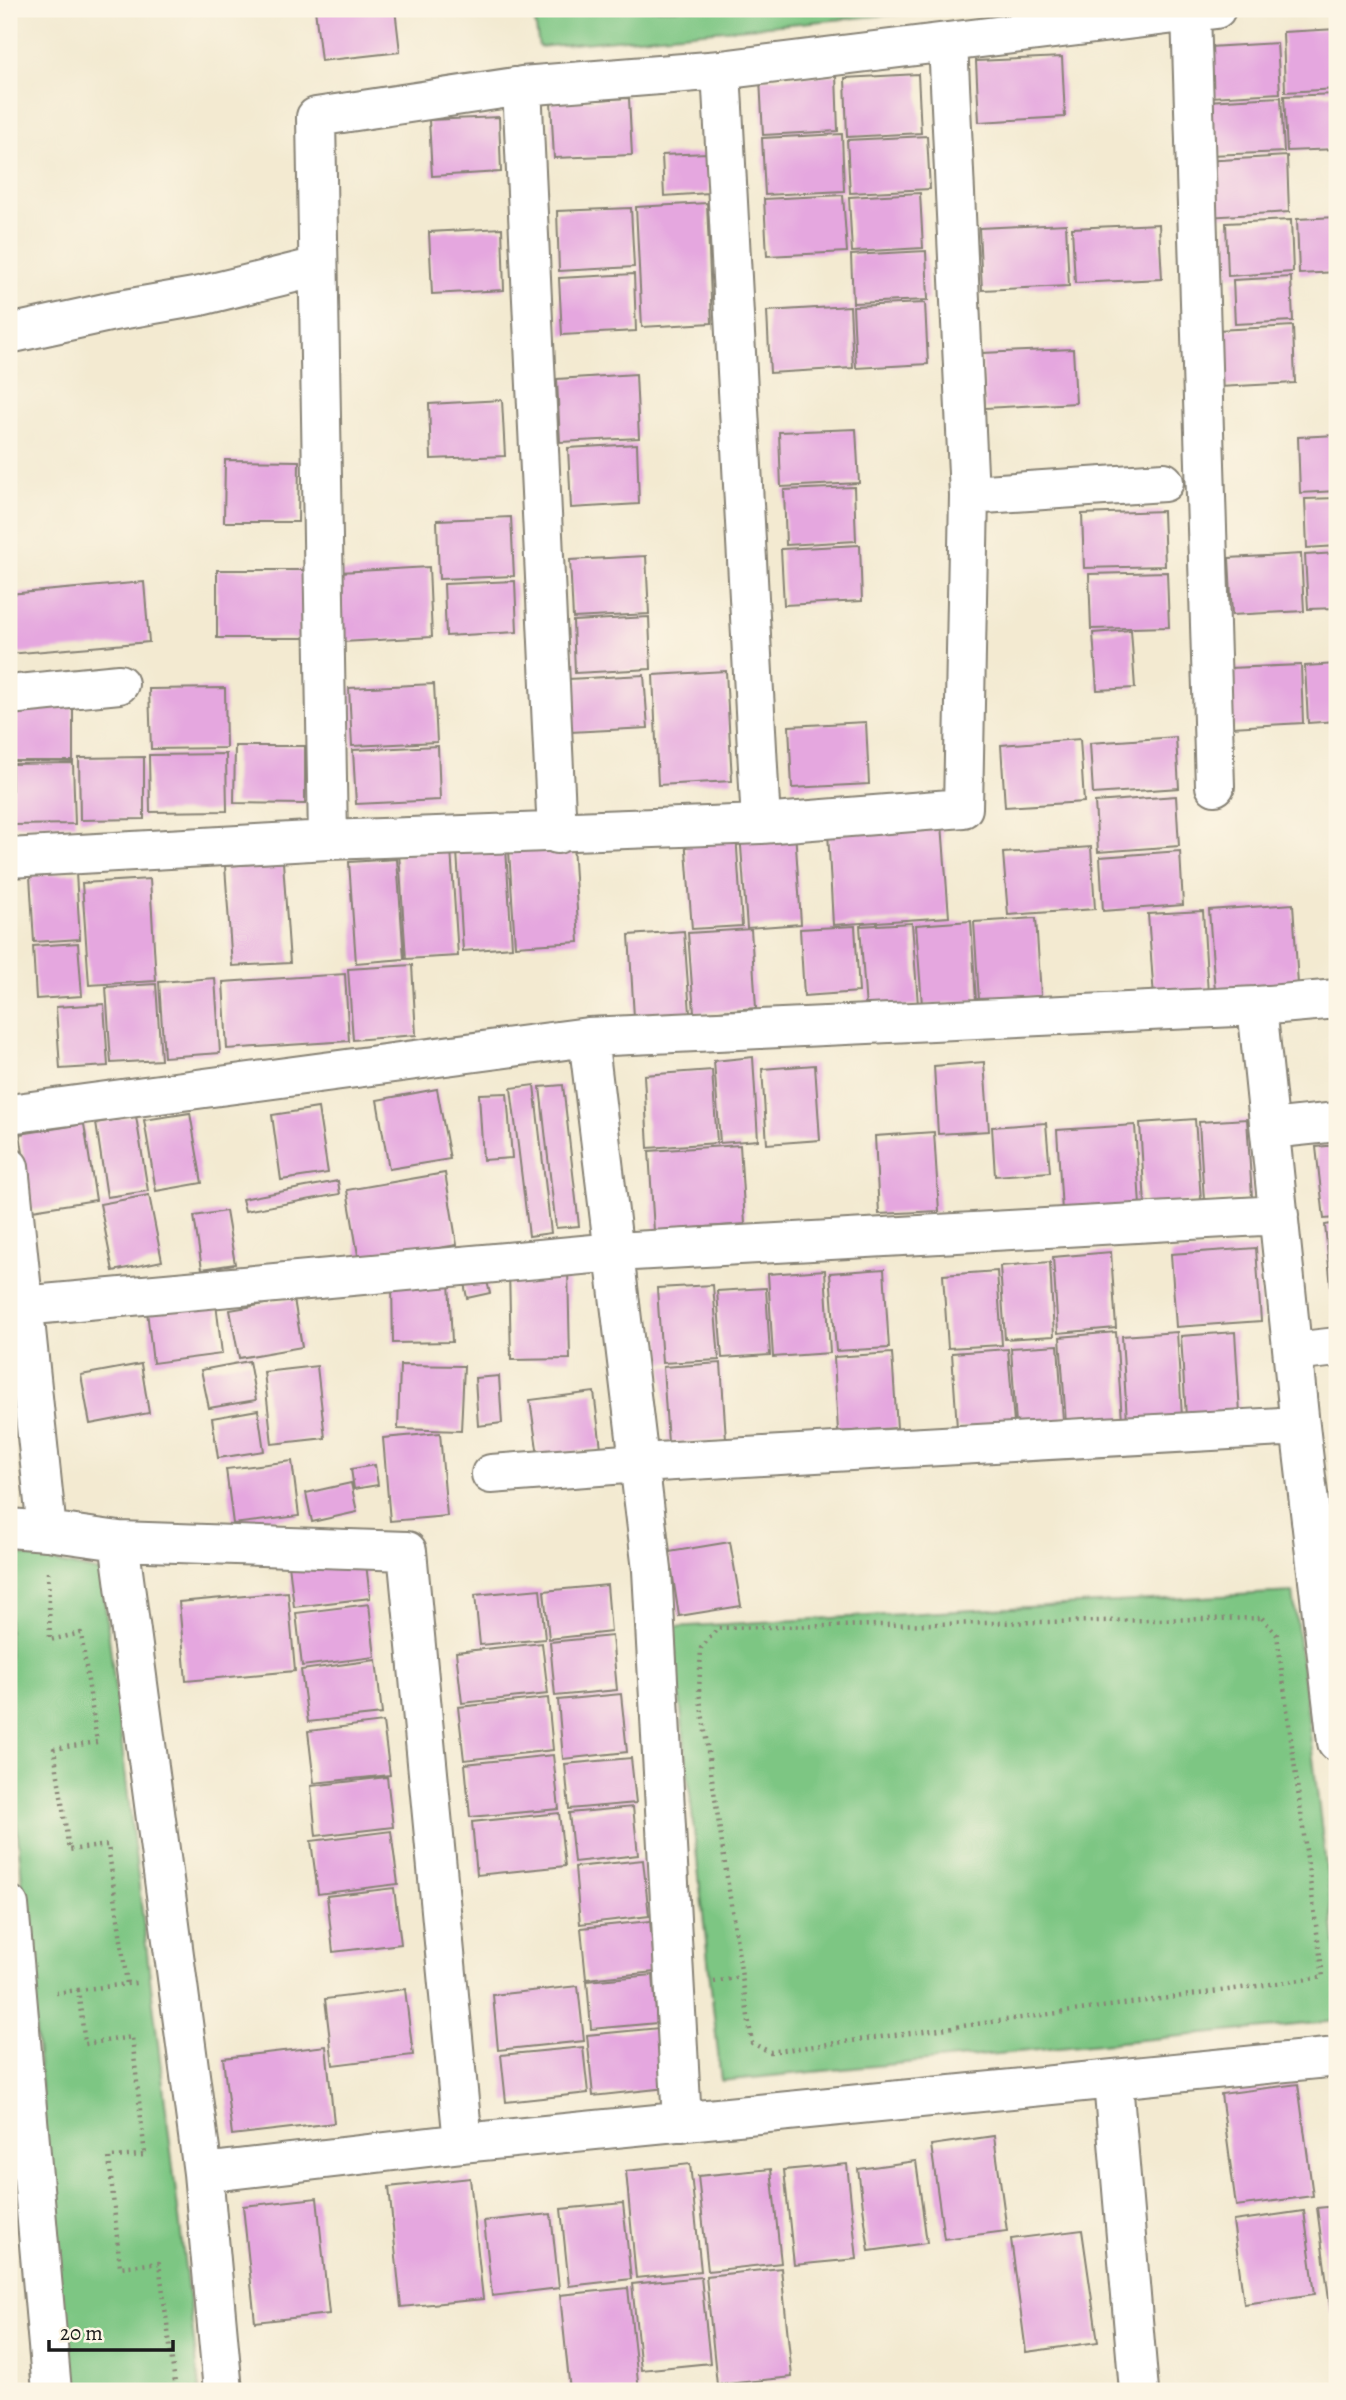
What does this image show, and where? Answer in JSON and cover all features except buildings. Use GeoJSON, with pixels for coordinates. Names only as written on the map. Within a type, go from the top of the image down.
{"type":"FeatureCollection","features":[{"type":"Feature","properties":{"kind":"street"},"geometry":{"type":"LineString","coordinates":[[328,840],[316,117],[522,86],[721,70],[1204,10],[1215,786]]}},
{"type":"Feature","properties":{"kind":"street"},"geometry":{"type":"LineString","coordinates":[[9,858],[328,840],[557,834],[761,824],[963,808],[969,495],[948,42]]}},
{"type":"Feature","properties":{"kind":"street"},"geometry":{"type":"LineString","coordinates":[[721,70],[761,824]]}},
{"type":"Feature","properties":{"kind":"street"},"geometry":{"type":"LineString","coordinates":[[522,86],[557,834]]}},
{"type":"Feature","properties":{"kind":"street"},"geometry":{"type":"LineString","coordinates":[[9,334],[114,310],[200,296],[318,267]]}},
{"type":"Feature","properties":{"kind":"street"},"geometry":{"type":"LineString","coordinates":[[969,495],[1164,482]]}},
{"type":"Feature","properties":{"kind":"street"},"geometry":{"type":"LineString","coordinates":[[9,695],[119,684]]}},
{"type":"Feature","properties":{"kind":"street"},"geometry":{"type":"LineString","coordinates":[[9,1114],[588,1037],[1257,1006],[1337,999]]}},
{"type":"Feature","properties":{"kind":"street"},"geometry":{"type":"LineString","coordinates":[[1257,1006],[1300,1426],[1337,1741]]}},
{"type":"Feature","properties":{"kind":"street"},"geometry":{"type":"LineString","coordinates":[[588,1037],[652,1570],[682,2122]]}},
{"type":"Feature","properties":{"kind":"street"},"geometry":{"type":"LineString","coordinates":[[1269,1129],[1337,1122]]}},
{"type":"Feature","properties":{"kind":"street"},"geometry":{"type":"LineString","coordinates":[[9,1167],[15,1302],[47,1531]]}},
{"type":"Feature","properties":{"kind":"street"},"geometry":{"type":"LineString","coordinates":[[15,1302],[615,1252],[1279,1215]]}},
{"type":"Feature","properties":{"kind":"street"},"geometry":{"type":"LineString","coordinates":[[1293,1352],[1337,1347]]}},
{"type":"Feature","properties":{"kind":"street"},"geometry":{"type":"LineString","coordinates":[[491,1474],[639,1463],[1300,1426]]}},
{"type":"Feature","properties":{"kind":"street"},"geometry":{"type":"LineString","coordinates":[[9,1528],[119,1541],[407,1551],[463,2143]]}},
{"type":"Feature","properties":{"kind":"street"},"geometry":{"type":"LineString","coordinates":[[119,1541],[203,2173],[223,2391]]}},
{"type":"Feature","properties":{"kind":"street"},"geometry":{"type":"LineString","coordinates":[[9,1905],[52,2391]]}},
{"type":"Feature","properties":{"kind":"street"},"geometry":{"type":"LineString","coordinates":[[203,2173],[463,2143],[1113,2082],[1337,2057]]}},
{"type":"Feature","properties":{"kind":"street"},"geometry":{"type":"LineString","coordinates":[[1113,2082],[1139,2391]]}},
{"type":"Feature","properties":{"kind":"path"},"geometry":{"type":"LineString","coordinates":[[47,1531],[50,1640],[81,1633],[97,1742],[54,1749],[69,1850],[108,1845],[127,1984]]}},
{"type":"Feature","properties":{"kind":"path"},"geometry":{"type":"LineString","coordinates":[[1262,1618],[1277,1635],[1323,1977],[770,2052],[752,2043],[699,1692],[701,1647],[718,1628],[1262,1618]]}},
{"type":"Feature","properties":{"kind":"path"},"geometry":{"type":"LineString","coordinates":[[17,1999],[177,1979]]}},
{"type":"Feature","properties":{"kind":"path"},"geometry":{"type":"LineString","coordinates":[[78,1990],[85,2044],[132,2037],[145,2155],[109,2157],[120,2267],[159,2263],[176,2391]]}},
{"type":"Feature","properties":{"kind":"green space"},"geometry":{"type":"Polygon","coordinates":[[[533,9],[954,9],[539,47],[533,9]]]}},
{"type":"Feature","properties":{"kind":"green space"},"geometry":{"type":"Polygon","coordinates":[[[9,1552],[101,1572],[200,2391],[68,2391],[9,1736],[9,1552]]]}},
{"type":"Feature","properties":{"kind":"green space"},"geometry":{"type":"Polygon","coordinates":[[[1293,1592],[1337,1957],[1337,2021],[721,2081],[672,1627],[1293,1592]]]}}]}
